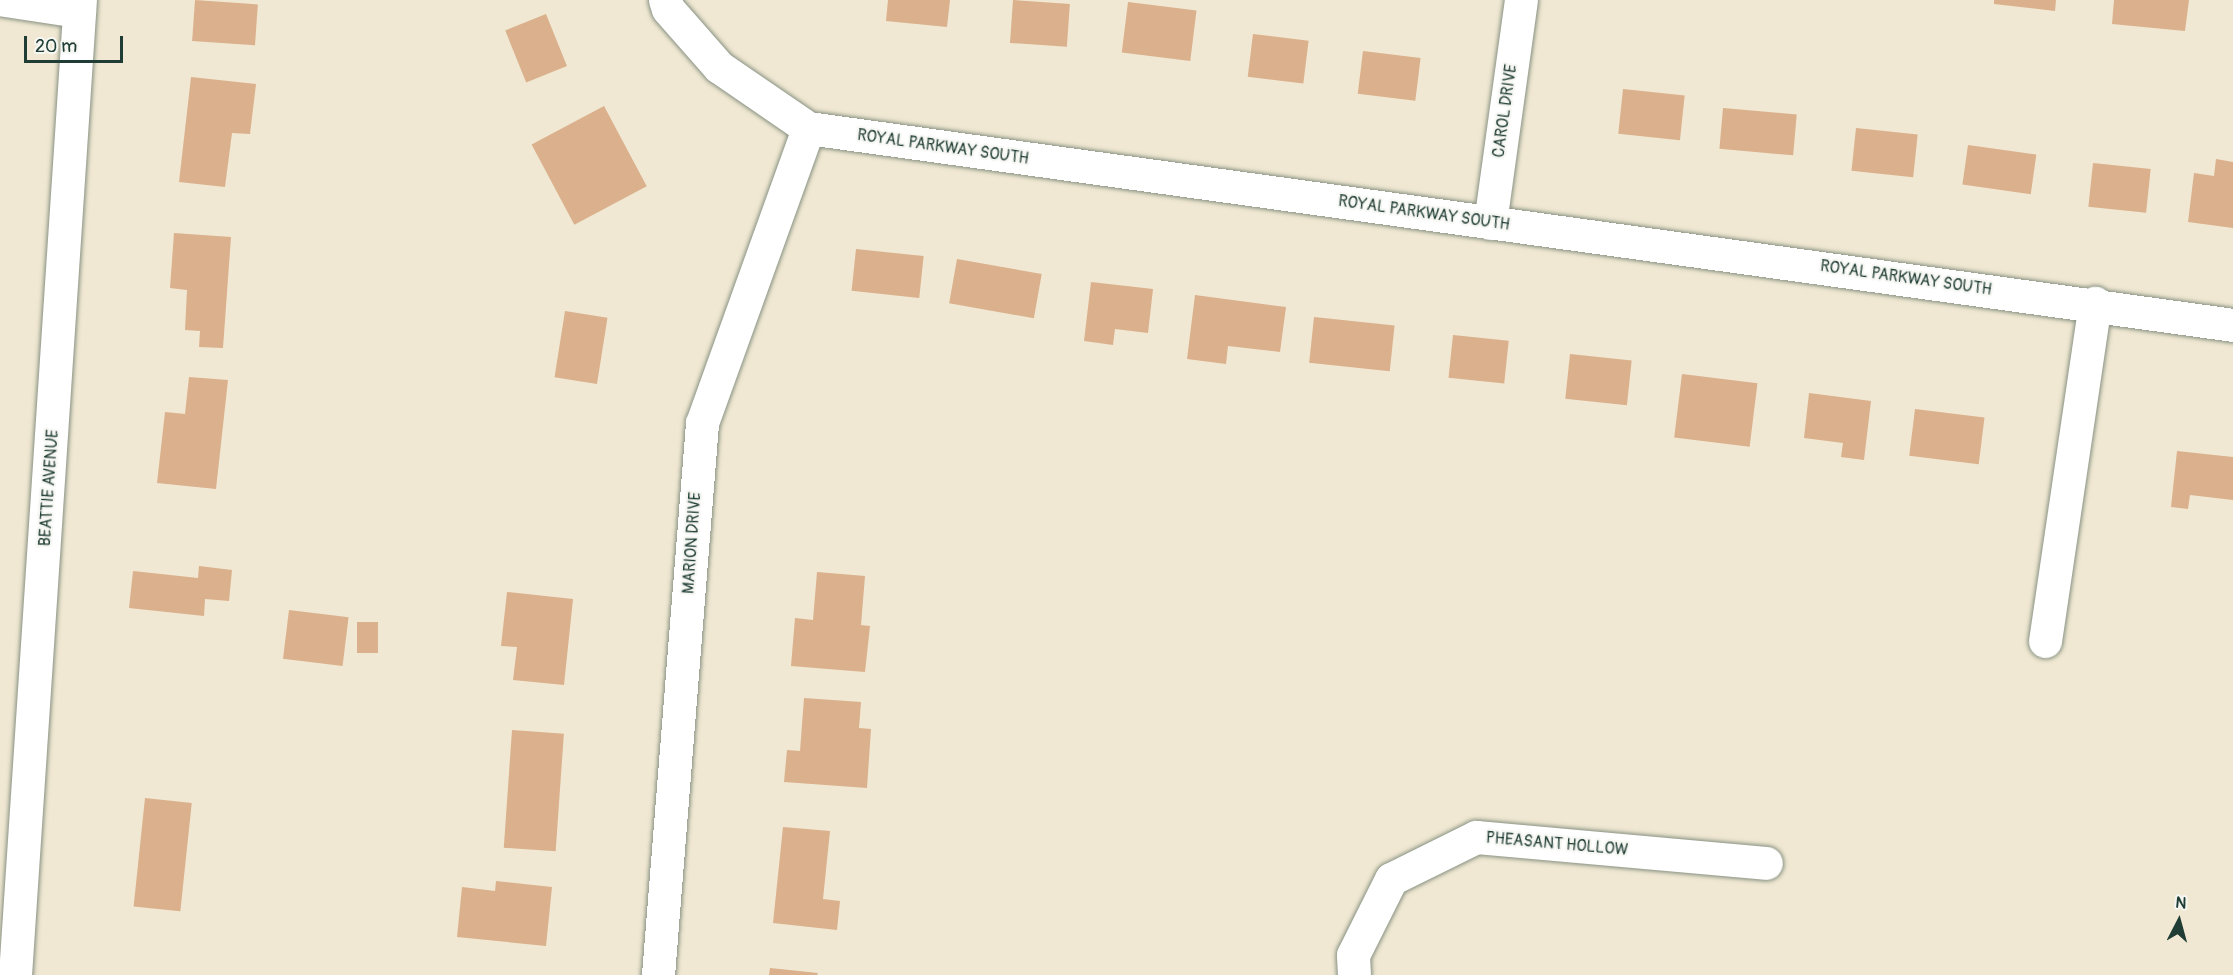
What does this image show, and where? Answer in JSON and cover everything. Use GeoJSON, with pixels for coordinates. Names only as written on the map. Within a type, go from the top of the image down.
{"type":"FeatureCollection","features":[{"type":"Feature","properties":{"kind":"street"},"geometry":{"type":"LineString","coordinates":[[4,0],[79,5]]}},
{"type":"Feature","properties":{"kind":"street","name":"ROYAL PARKWAY SOUTH"},"geometry":{"type":"LineString","coordinates":[[665,0],[668,9],[719,67],[808,128],[1490,223],[2095,303],[2233,325]]}},
{"type":"Feature","properties":{"kind":"street","name":"CAROL DRIVE"},"geometry":{"type":"LineString","coordinates":[[1490,223],[1521,0]]}},
{"type":"Feature","properties":{"kind":"street","name":"BEATTIE AVENUE"},"geometry":{"type":"LineString","coordinates":[[15,975],[79,5]]}},
{"type":"Feature","properties":{"kind":"street","name":"MARION DRIVE"},"geometry":{"type":"LineString","coordinates":[[658,975],[702,423],[808,128]]}},
{"type":"Feature","properties":{"kind":"street"},"geometry":{"type":"LineString","coordinates":[[2045,641],[2095,303]]}},
{"type":"Feature","properties":{"kind":"street","name":"PHEASANT HOLLOW"},"geometry":{"type":"LineString","coordinates":[[1354,975],[1353,955],[1391,879],[1476,837],[1766,862]]}},
{"type":"Feature","properties":{"kind":"building"},"geometry":{"type":"Polygon","coordinates":[[[195,0],[258,4],[255,45],[192,41],[195,0]]]}},
{"type":"Feature","properties":{"kind":"building"},"geometry":{"type":"Polygon","coordinates":[[[888,0],[950,0],[947,27],[886,21],[888,0]]]}},
{"type":"Feature","properties":{"kind":"building"},"geometry":{"type":"Polygon","coordinates":[[[1013,0],[1070,4],[1067,47],[1010,43],[1013,0]]]}},
{"type":"Feature","properties":{"kind":"building"},"geometry":{"type":"Polygon","coordinates":[[[1994,0],[2056,0],[2055,11],[1994,4],[1994,0]]]}},
{"type":"Feature","properties":{"kind":"building"},"geometry":{"type":"Polygon","coordinates":[[[2114,0],[2189,0],[2185,31],[2112,24],[2114,0]]]}},
{"type":"Feature","properties":{"kind":"building"},"geometry":{"type":"Polygon","coordinates":[[[1128,2],[1196,10],[1190,61],[1122,53],[1128,2]]]}},
{"type":"Feature","properties":{"kind":"building"},"geometry":{"type":"Polygon","coordinates":[[[546,14],[567,66],[526,82],[505,30],[546,14]]]}},
{"type":"Feature","properties":{"kind":"building"},"geometry":{"type":"Polygon","coordinates":[[[1253,34],[1309,41],[1303,84],[1248,77],[1253,34]]]}},
{"type":"Feature","properties":{"kind":"building"},"geometry":{"type":"Polygon","coordinates":[[[1363,51],[1421,58],[1415,101],[1358,94],[1363,51]]]}},
{"type":"Feature","properties":{"kind":"building"},"geometry":{"type":"Polygon","coordinates":[[[191,77],[256,84],[250,134],[232,133],[225,187],[179,182],[191,77]]]}},
{"type":"Feature","properties":{"kind":"building"},"geometry":{"type":"Polygon","coordinates":[[[1623,89],[1685,95],[1680,140],[1618,134],[1623,89]]]}},
{"type":"Feature","properties":{"kind":"building"},"geometry":{"type":"Polygon","coordinates":[[[604,106],[647,186],[574,225],[532,144],[604,106]]]}},
{"type":"Feature","properties":{"kind":"building"},"geometry":{"type":"Polygon","coordinates":[[[1723,108],[1797,114],[1793,155],[1719,149],[1723,108]]]}},
{"type":"Feature","properties":{"kind":"building"},"geometry":{"type":"Polygon","coordinates":[[[1856,128],[1918,134],[1913,177],[1852,171],[1856,128]]]}},
{"type":"Feature","properties":{"kind":"building"},"geometry":{"type":"Polygon","coordinates":[[[1968,145],[2036,155],[2031,194],[1962,185],[1968,145]]]}},
{"type":"Feature","properties":{"kind":"building"},"geometry":{"type":"Polygon","coordinates":[[[2216,159],[2233,162],[2233,228],[2188,222],[2194,173],[2214,176],[2216,159]]]}},
{"type":"Feature","properties":{"kind":"building"},"geometry":{"type":"Polygon","coordinates":[[[2093,163],[2151,169],[2146,213],[2088,207],[2093,163]]]}},
{"type":"Feature","properties":{"kind":"building"},"geometry":{"type":"Polygon","coordinates":[[[174,233],[231,237],[223,348],[199,347],[200,331],[185,330],[187,290],[170,288],[174,233]]]}},
{"type":"Feature","properties":{"kind":"building"},"geometry":{"type":"Polygon","coordinates":[[[856,249],[924,256],[919,298],[852,291],[856,249]]]}},
{"type":"Feature","properties":{"kind":"building"},"geometry":{"type":"Polygon","coordinates":[[[957,259],[1042,274],[1034,318],[949,303],[957,259]]]}},
{"type":"Feature","properties":{"kind":"building"},"geometry":{"type":"Polygon","coordinates":[[[1091,282],[1153,289],[1148,333],[1115,329],[1113,345],[1084,341],[1091,282]]]}},
{"type":"Feature","properties":{"kind":"building"},"geometry":{"type":"Polygon","coordinates":[[[1195,295],[1286,307],[1280,352],[1228,346],[1226,364],[1187,359],[1195,295]]]}},
{"type":"Feature","properties":{"kind":"building"},"geometry":{"type":"Polygon","coordinates":[[[565,311],[607,318],[597,384],[555,377],[565,311]]]}},
{"type":"Feature","properties":{"kind":"building"},"geometry":{"type":"Polygon","coordinates":[[[1314,317],[1395,325],[1390,371],[1309,363],[1314,317]]]}},
{"type":"Feature","properties":{"kind":"building"},"geometry":{"type":"Polygon","coordinates":[[[1453,335],[1509,341],[1504,384],[1449,378],[1453,335]]]}},
{"type":"Feature","properties":{"kind":"building"},"geometry":{"type":"Polygon","coordinates":[[[1570,354],[1632,360],[1627,405],[1565,399],[1570,354]]]}},
{"type":"Feature","properties":{"kind":"building"},"geometry":{"type":"Polygon","coordinates":[[[1682,374],[1757,383],[1750,447],[1674,438],[1682,374]]]}},
{"type":"Feature","properties":{"kind":"building"},"geometry":{"type":"Polygon","coordinates":[[[189,377],[228,380],[216,489],[157,483],[165,412],[185,414],[189,377]]]}},
{"type":"Feature","properties":{"kind":"building"},"geometry":{"type":"Polygon","coordinates":[[[1809,393],[1871,401],[1864,460],[1841,457],[1843,443],[1804,438],[1809,393]]]}},
{"type":"Feature","properties":{"kind":"building"},"geometry":{"type":"Polygon","coordinates":[[[1915,409],[1984,418],[1979,464],[1909,456],[1915,409]]]}},
{"type":"Feature","properties":{"kind":"building"},"geometry":{"type":"Polygon","coordinates":[[[2177,451],[2233,457],[2233,500],[2190,495],[2188,509],[2171,507],[2177,451]]]}},
{"type":"Feature","properties":{"kind":"building"},"geometry":{"type":"Polygon","coordinates":[[[199,566],[232,570],[229,601],[205,599],[204,616],[129,608],[133,571],[198,578],[199,566]]]}},
{"type":"Feature","properties":{"kind":"building"},"geometry":{"type":"Polygon","coordinates":[[[817,572],[865,576],[861,625],[870,626],[865,672],[791,666],[795,618],[813,620],[817,572]]]}},
{"type":"Feature","properties":{"kind":"building"},"geometry":{"type":"Polygon","coordinates":[[[507,592],[573,599],[564,685],[513,680],[517,647],[501,646],[507,592]]]}},
{"type":"Feature","properties":{"kind":"building"},"geometry":{"type":"Polygon","coordinates":[[[289,610],[349,617],[343,666],[283,659],[289,610]]]}},
{"type":"Feature","properties":{"kind":"building"},"geometry":{"type":"Polygon","coordinates":[[[357,622],[378,622],[378,653],[357,653],[357,622]]]}},
{"type":"Feature","properties":{"kind":"building"},"geometry":{"type":"Polygon","coordinates":[[[804,698],[861,702],[859,728],[871,729],[867,788],[784,782],[787,750],[800,751],[804,698]]]}},
{"type":"Feature","properties":{"kind":"building"},"geometry":{"type":"Polygon","coordinates":[[[512,730],[564,734],[556,851],[504,848],[512,730]]]}},
{"type":"Feature","properties":{"kind":"building"},"geometry":{"type":"Polygon","coordinates":[[[145,798],[192,803],[180,911],[134,906],[145,798]]]}},
{"type":"Feature","properties":{"kind":"building"},"geometry":{"type":"Polygon","coordinates":[[[783,827],[830,831],[823,899],[840,901],[837,930],[773,923],[783,827]]]}},
{"type":"Feature","properties":{"kind":"building"},"geometry":{"type":"Polygon","coordinates":[[[496,881],[552,887],[546,946],[457,937],[462,887],[495,891],[496,881]]]}},
{"type":"Feature","properties":{"kind":"building"},"geometry":{"type":"Polygon","coordinates":[[[770,968],[818,973],[817,975],[769,975],[770,968]]]}}]}
